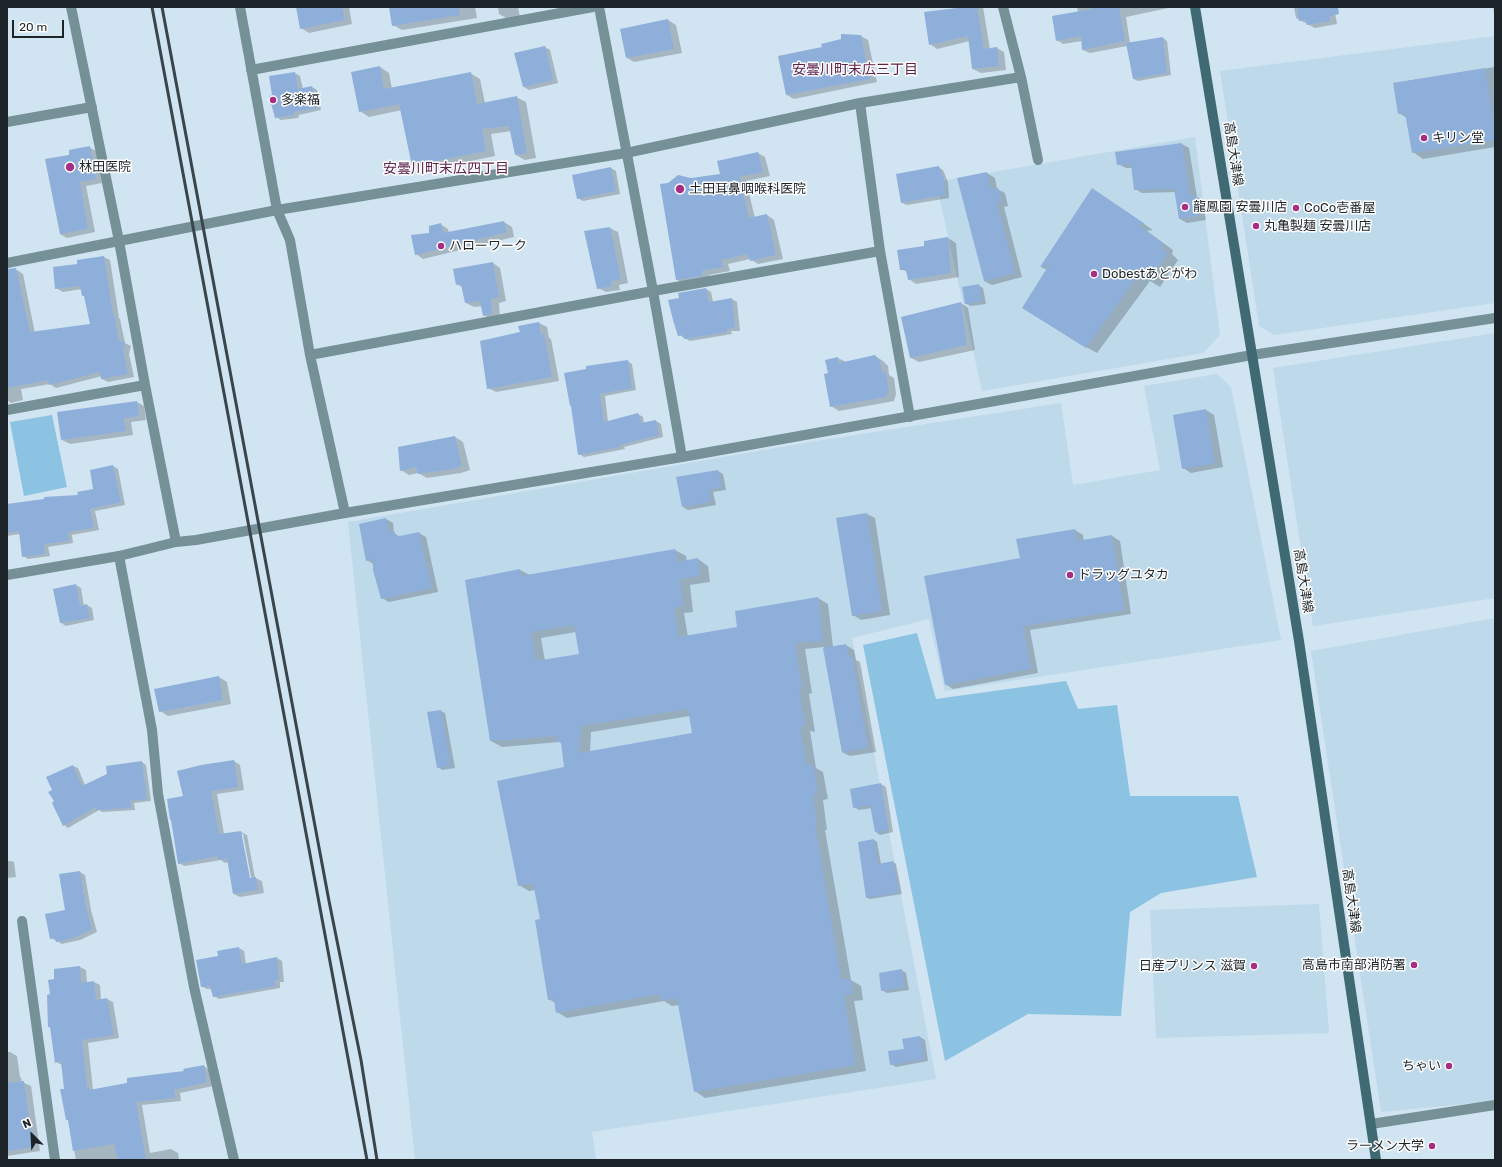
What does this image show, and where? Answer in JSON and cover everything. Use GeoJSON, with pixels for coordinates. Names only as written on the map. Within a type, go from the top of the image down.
{"type":"FeatureCollection","features":[{"type":"Feature","properties":{"kind":"main road","name":"高島大津線"},"geometry":{"type":"LineString","coordinates":[[1195,7],[1300,641],[1376,1160]]}},
{"type":"Feature","properties":{"kind":"street"},"geometry":{"type":"LineString","coordinates":[[71,7],[119,240],[145,385],[176,542]]}},
{"type":"Feature","properties":{"kind":"street"},"geometry":{"type":"LineString","coordinates":[[240,7],[277,210],[290,240],[310,355],[345,513]]}},
{"type":"Feature","properties":{"kind":"street"},"geometry":{"type":"LineString","coordinates":[[251,70],[593,7]]}},
{"type":"Feature","properties":{"kind":"street"},"geometry":{"type":"LineString","coordinates":[[599,7],[653,291],[682,457]]}},
{"type":"Feature","properties":{"kind":"street"},"geometry":{"type":"LineString","coordinates":[[1003,7],[1021,77],[1038,160]]}},
{"type":"Feature","properties":{"kind":"street"},"geometry":{"type":"LineString","coordinates":[[7,263],[277,210],[626,153],[860,103],[1021,77]]}},
{"type":"Feature","properties":{"kind":"street"},"geometry":{"type":"LineString","coordinates":[[860,103],[880,251],[910,417]]}},
{"type":"Feature","properties":{"kind":"street"},"geometry":{"type":"LineString","coordinates":[[7,122],[92,106]]}},
{"type":"Feature","properties":{"kind":"street"},"geometry":{"type":"LineString","coordinates":[[310,355],[653,291],[880,251]]}},
{"type":"Feature","properties":{"kind":"street"},"geometry":{"type":"LineString","coordinates":[[7,575],[119,556],[176,542],[196,540],[345,513],[682,457],[1252,355],[1495,318]]}},
{"type":"Feature","properties":{"kind":"street"},"geometry":{"type":"LineString","coordinates":[[7,410],[145,385]]}},
{"type":"Feature","properties":{"kind":"street"},"geometry":{"type":"LineString","coordinates":[[119,556],[152,730],[158,794],[192,979],[234,1160]]}},
{"type":"Feature","properties":{"kind":"street"},"geometry":{"type":"LineString","coordinates":[[22,921],[55,1160]]}},
{"type":"Feature","properties":{"kind":"street"},"geometry":{"type":"LineString","coordinates":[[1371,1124],[1495,1105]]}},
{"type":"Feature","properties":{"kind":"shaded area"},"geometry":{"type":"Polygon","coordinates":[[[1495,36],[1495,303],[1274,335],[1259,326],[1220,71],[1495,36]]]}},
{"type":"Feature","properties":{"kind":"shaded area"},"geometry":{"type":"Polygon","coordinates":[[[1195,137],[1220,335],[1203,353],[982,391],[936,182],[1195,137]]]}},
{"type":"Feature","properties":{"kind":"shaded area"},"geometry":{"type":"Polygon","coordinates":[[[1495,333],[1495,598],[1313,626],[1273,368],[1495,333]]]}},
{"type":"Feature","properties":{"kind":"shaded area"},"geometry":{"type":"Polygon","coordinates":[[[1217,374],[1231,387],[1281,640],[945,691],[929,619],[852,638],[936,1079],[592,1132],[596,1160],[415,1160],[348,522],[810,442],[1061,403],[1073,485],[1160,470],[1144,386],[1217,374]]]}},
{"type":"Feature","properties":{"kind":"shaded area"},"geometry":{"type":"Polygon","coordinates":[[[52,415],[67,487],[24,496],[10,422],[52,415]]]}},
{"type":"Feature","properties":{"kind":"shaded area"},"geometry":{"type":"Polygon","coordinates":[[[1495,618],[1495,1101],[1381,1112],[1311,651],[1495,618]]]}},
{"type":"Feature","properties":{"kind":"shaded area"},"geometry":{"type":"Polygon","coordinates":[[[917,633],[936,699],[1066,681],[1078,709],[1117,705],[1130,796],[1238,796],[1257,877],[1161,893],[1130,912],[1121,1016],[1028,1014],[945,1061],[863,645],[917,633]]]}},
{"type":"Feature","properties":{"kind":"shaded area"},"geometry":{"type":"Polygon","coordinates":[[[1319,904],[1329,1033],[1156,1038],[1150,910],[1319,904]]]}},
{"type":"Feature","properties":{"kind":"building"},"geometry":{"type":"Polygon","coordinates":[[[296,7],[342,7],[345,20],[300,29],[296,7]]]}},
{"type":"Feature","properties":{"kind":"building"},"geometry":{"type":"Polygon","coordinates":[[[389,7],[459,7],[460,15],[392,26],[389,7]]]}},
{"type":"Feature","properties":{"kind":"building"},"geometry":{"type":"Polygon","coordinates":[[[977,7],[984,49],[997,47],[999,66],[972,69],[968,36],[929,45],[924,12],[977,7]]]}},
{"type":"Feature","properties":{"kind":"building"},"geometry":{"type":"Polygon","coordinates":[[[1092,7],[1119,7],[1125,41],[1082,50],[1081,36],[1056,41],[1052,16],[1092,9],[1092,7]]]}},
{"type":"Feature","properties":{"kind":"building"},"geometry":{"type":"Polygon","coordinates":[[[1297,7],[1338,7],[1339,14],[1330,16],[1330,21],[1307,25],[1306,20],[1299,21],[1297,7]]]}},
{"type":"Feature","properties":{"kind":"building"},"geometry":{"type":"Polygon","coordinates":[[[668,19],[674,49],[626,58],[620,29],[668,19]]]}},
{"type":"Feature","properties":{"kind":"building"},"geometry":{"type":"Polygon","coordinates":[[[841,34],[861,35],[870,79],[786,95],[778,56],[822,47],[821,44],[841,39],[841,34]]]}},
{"type":"Feature","properties":{"kind":"building"},"geometry":{"type":"Polygon","coordinates":[[[1163,37],[1167,73],[1133,79],[1126,43],[1163,37]]]}},
{"type":"Feature","properties":{"kind":"building"},"geometry":{"type":"Polygon","coordinates":[[[545,46],[553,80],[523,87],[514,53],[545,46]]]}},
{"type":"Feature","properties":{"kind":"building"},"geometry":{"type":"Polygon","coordinates":[[[380,66],[384,89],[471,72],[477,104],[517,96],[527,153],[515,155],[509,126],[482,129],[486,151],[412,166],[399,104],[359,112],[351,72],[380,66]]]}},
{"type":"Feature","properties":{"kind":"building"},"geometry":{"type":"Polygon","coordinates":[[[1485,68],[1495,131],[1495,140],[1412,153],[1405,113],[1398,114],[1393,83],[1485,68]]]}},
{"type":"Feature","properties":{"kind":"building"},"geometry":{"type":"Polygon","coordinates":[[[295,72],[298,89],[312,86],[316,108],[294,112],[293,115],[275,118],[269,96],[272,95],[269,76],[295,72]]]}},
{"type":"Feature","properties":{"kind":"building"},"geometry":{"type":"Polygon","coordinates":[[[1182,143],[1190,196],[1195,195],[1199,216],[1179,219],[1174,189],[1134,190],[1131,164],[1117,165],[1115,152],[1182,143]]]}},
{"type":"Feature","properties":{"kind":"building"},"geometry":{"type":"Polygon","coordinates":[[[90,146],[96,179],[80,182],[88,229],[60,234],[45,159],[69,155],[69,150],[90,146]]]}},
{"type":"Feature","properties":{"kind":"building"},"geometry":{"type":"Polygon","coordinates":[[[758,152],[763,172],[739,177],[749,218],[767,214],[776,255],[750,261],[748,254],[721,260],[723,267],[702,271],[703,276],[676,280],[660,184],[668,183],[678,175],[691,178],[720,174],[717,161],[758,152]]]}},
{"type":"Feature","properties":{"kind":"building"},"geometry":{"type":"Polygon","coordinates":[[[939,166],[944,179],[945,195],[901,203],[896,174],[939,166]]]}},
{"type":"Feature","properties":{"kind":"building"},"geometry":{"type":"Polygon","coordinates":[[[611,167],[616,191],[577,199],[572,175],[611,167]]]}},
{"type":"Feature","properties":{"kind":"building"},"geometry":{"type":"Polygon","coordinates":[[[987,172],[991,189],[998,188],[1001,202],[997,203],[1015,273],[984,281],[957,178],[987,172]]]}},
{"type":"Feature","properties":{"kind":"building"},"geometry":{"type":"Polygon","coordinates":[[[1092,188],[1145,224],[1138,225],[1163,243],[1161,248],[1168,253],[1149,281],[1139,274],[1086,348],[1022,308],[1049,265],[1040,267],[1092,188]]]}},
{"type":"Feature","properties":{"kind":"building"},"geometry":{"type":"Polygon","coordinates":[[[504,221],[507,232],[415,255],[411,235],[429,233],[429,226],[441,223],[443,233],[504,221]]]}},
{"type":"Feature","properties":{"kind":"building"},"geometry":{"type":"Polygon","coordinates":[[[610,227],[621,279],[611,281],[612,286],[597,289],[584,231],[610,227]]]}},
{"type":"Feature","properties":{"kind":"building"},"geometry":{"type":"Polygon","coordinates":[[[948,237],[951,273],[908,280],[906,270],[900,270],[897,250],[924,246],[924,241],[948,237]]]}},
{"type":"Feature","properties":{"kind":"building"},"geometry":{"type":"Polygon","coordinates":[[[104,256],[113,315],[114,314],[119,341],[125,342],[123,350],[128,374],[101,379],[100,372],[49,385],[48,380],[7,388],[7,269],[16,268],[30,332],[90,324],[84,296],[82,296],[80,286],[55,289],[53,267],[77,264],[77,260],[104,256]]]}},
{"type":"Feature","properties":{"kind":"building"},"geometry":{"type":"Polygon","coordinates":[[[493,262],[499,297],[491,299],[492,314],[483,316],[480,301],[465,303],[461,284],[456,285],[453,269],[493,262]]]}},
{"type":"Feature","properties":{"kind":"building"},"geometry":{"type":"Polygon","coordinates":[[[979,284],[982,301],[965,304],[962,287],[979,284]]]}},
{"type":"Feature","properties":{"kind":"building"},"geometry":{"type":"Polygon","coordinates":[[[706,288],[709,302],[732,298],[735,328],[727,329],[727,332],[684,339],[683,335],[678,336],[668,300],[679,298],[678,293],[706,288]]]}},
{"type":"Feature","properties":{"kind":"building"},"geometry":{"type":"Polygon","coordinates":[[[961,302],[967,345],[910,358],[901,317],[961,302]]]}},
{"type":"Feature","properties":{"kind":"building"},"geometry":{"type":"Polygon","coordinates":[[[539,322],[541,335],[544,334],[552,377],[487,389],[480,341],[520,332],[518,326],[539,322]]]}},
{"type":"Feature","properties":{"kind":"building"},"geometry":{"type":"Polygon","coordinates":[[[875,355],[880,361],[882,372],[886,373],[889,389],[886,397],[830,407],[824,374],[828,373],[825,360],[838,357],[839,363],[875,355]]]}},
{"type":"Feature","properties":{"kind":"building"},"geometry":{"type":"Polygon","coordinates":[[[628,360],[632,388],[600,394],[604,422],[638,413],[641,423],[656,420],[659,435],[620,445],[620,447],[578,455],[571,406],[564,373],[586,369],[586,366],[628,360]]]}},
{"type":"Feature","properties":{"kind":"building"},"geometry":{"type":"Polygon","coordinates":[[[137,401],[139,416],[124,418],[126,431],[61,440],[57,412],[137,401]]]}},
{"type":"Feature","properties":{"kind":"building"},"geometry":{"type":"Polygon","coordinates":[[[1206,409],[1215,463],[1182,469],[1173,415],[1206,409]]]}},
{"type":"Feature","properties":{"kind":"building"},"geometry":{"type":"Polygon","coordinates":[[[455,436],[462,466],[453,469],[418,474],[416,467],[400,471],[398,447],[455,436]]]}},
{"type":"Feature","properties":{"kind":"building"},"geometry":{"type":"Polygon","coordinates":[[[113,465],[121,502],[90,509],[94,528],[68,532],[69,541],[44,544],[45,554],[22,557],[19,531],[7,533],[7,504],[44,499],[44,497],[78,495],[77,492],[93,489],[90,470],[113,465]]]}},
{"type":"Feature","properties":{"kind":"building"},"geometry":{"type":"Polygon","coordinates":[[[718,470],[722,487],[709,490],[711,502],[682,507],[676,477],[718,470]]]}},
{"type":"Feature","properties":{"kind":"building"},"geometry":{"type":"Polygon","coordinates":[[[867,513],[882,611],[852,616],[836,518],[867,513]]]}},
{"type":"Feature","properties":{"kind":"building"},"geometry":{"type":"Polygon","coordinates":[[[386,518],[389,533],[395,532],[395,537],[419,532],[432,588],[381,599],[373,570],[373,559],[366,561],[359,524],[386,518]]]}},
{"type":"Feature","properties":{"kind":"building"},"geometry":{"type":"Polygon","coordinates":[[[1075,529],[1077,541],[1112,535],[1124,610],[1023,626],[1031,669],[945,685],[924,576],[1020,558],[1016,539],[1075,529]]]}},
{"type":"Feature","properties":{"kind":"building"},"geometry":{"type":"Polygon","coordinates":[[[675,549],[678,562],[698,558],[700,576],[680,579],[683,606],[674,608],[678,637],[737,627],[735,611],[818,597],[823,641],[795,643],[802,688],[799,688],[805,727],[800,726],[806,765],[813,764],[818,793],[813,795],[817,824],[815,824],[841,979],[851,979],[853,994],[844,995],[856,1065],[694,1092],[677,999],[661,1000],[660,994],[556,1013],[554,999],[548,1000],[535,920],[540,919],[533,883],[518,886],[497,781],[564,767],[561,742],[557,742],[557,736],[490,741],[465,580],[520,569],[521,576],[675,549]],[[574,625],[531,632],[536,661],[579,654],[574,625]],[[688,709],[581,726],[579,753],[692,733],[688,709]]]}},
{"type":"Feature","properties":{"kind":"building"},"geometry":{"type":"Polygon","coordinates":[[[76,584],[80,606],[87,604],[90,618],[60,623],[53,589],[76,584]]]}},
{"type":"Feature","properties":{"kind":"building"},"geometry":{"type":"Polygon","coordinates":[[[846,644],[849,657],[852,657],[868,748],[842,752],[823,648],[846,644]]]}},
{"type":"Feature","properties":{"kind":"building"},"geometry":{"type":"Polygon","coordinates":[[[219,676],[223,700],[159,712],[154,689],[219,676]]]}},
{"type":"Feature","properties":{"kind":"building"},"geometry":{"type":"Polygon","coordinates":[[[441,710],[451,766],[437,768],[427,712],[441,710]]]}},
{"type":"Feature","properties":{"kind":"building"},"geometry":{"type":"Polygon","coordinates":[[[234,760],[238,787],[211,791],[219,834],[241,831],[250,878],[256,877],[258,890],[233,894],[227,858],[218,860],[218,856],[178,864],[167,799],[183,796],[177,771],[201,765],[234,760]]]}},
{"type":"Feature","properties":{"kind":"building"},"geometry":{"type":"Polygon","coordinates":[[[142,761],[147,799],[130,801],[131,808],[96,810],[96,807],[63,826],[52,803],[54,801],[48,792],[52,790],[46,777],[73,765],[82,786],[107,774],[106,766],[142,761]]]}},
{"type":"Feature","properties":{"kind":"building"},"geometry":{"type":"Polygon","coordinates":[[[881,783],[889,830],[875,832],[870,805],[853,808],[850,789],[881,783]]]}},
{"type":"Feature","properties":{"kind":"building"},"geometry":{"type":"Polygon","coordinates":[[[874,839],[878,864],[893,861],[899,893],[866,898],[858,842],[874,839]]]}},
{"type":"Feature","properties":{"kind":"building"},"geometry":{"type":"Polygon","coordinates":[[[80,871],[86,907],[92,929],[74,938],[56,942],[55,938],[50,939],[45,914],[65,910],[59,874],[80,871]]]}},
{"type":"Feature","properties":{"kind":"building"},"geometry":{"type":"Polygon","coordinates":[[[239,947],[242,964],[277,957],[279,980],[275,980],[275,986],[213,997],[210,986],[201,987],[196,960],[218,956],[217,951],[239,947]]]}},
{"type":"Feature","properties":{"kind":"building"},"geometry":{"type":"Polygon","coordinates":[[[80,966],[81,983],[94,981],[96,1000],[107,998],[114,1035],[82,1040],[87,1088],[89,1088],[89,1090],[127,1083],[127,1078],[184,1071],[183,1069],[204,1065],[207,1082],[174,1090],[175,1098],[136,1102],[146,1160],[118,1160],[114,1144],[73,1151],[68,1120],[66,1120],[60,1089],[64,1089],[61,1061],[55,1063],[50,1027],[48,1027],[47,995],[50,994],[48,980],[54,979],[54,969],[80,966]]]}},
{"type":"Feature","properties":{"kind":"building"},"geometry":{"type":"Polygon","coordinates":[[[902,969],[904,987],[881,991],[879,973],[902,969]]]}},
{"type":"Feature","properties":{"kind":"building"},"geometry":{"type":"Polygon","coordinates":[[[920,1036],[924,1059],[890,1065],[888,1051],[904,1049],[902,1039],[920,1036]]]}},
{"type":"Feature","properties":{"kind":"building"},"geometry":{"type":"Polygon","coordinates":[[[24,1081],[33,1147],[7,1151],[7,1083],[24,1081]]]}},
{"type":"Feature","properties":{"kind":"railway"},"geometry":{"type":"LineString","coordinates":[[152,7],[367,1160]]}},
{"type":"Feature","properties":{"kind":"railway"},"geometry":{"type":"LineString","coordinates":[[162,7],[329,901],[361,1060],[377,1160]]}},
{"type":"Feature","properties":{"kind":"place","name":"多楽福"},"geometry":{"type":"Point","coordinates":[273,100]}},
{"type":"Feature","properties":{"kind":"place","name":"キリン堂"},"geometry":{"type":"Point","coordinates":[1424,138]}},
{"type":"Feature","properties":{"kind":"place","name":"林田医院"},"geometry":{"type":"Point","coordinates":[70,167]}},
{"type":"Feature","properties":{"kind":"place","name":"土田耳鼻咽喉科医院"},"geometry":{"type":"Point","coordinates":[680,189]}},
{"type":"Feature","properties":{"kind":"place","name":"龍鳳園 安曇川店"},"geometry":{"type":"Point","coordinates":[1185,207]}},
{"type":"Feature","properties":{"kind":"place","name":"CoCo壱番屋"},"geometry":{"type":"Point","coordinates":[1296,208]}},
{"type":"Feature","properties":{"kind":"place","name":"丸亀製麺 安曇川店"},"geometry":{"type":"Point","coordinates":[1256,226]}},
{"type":"Feature","properties":{"kind":"place","name":"ハローワーク"},"geometry":{"type":"Point","coordinates":[441,246]}},
{"type":"Feature","properties":{"kind":"place","name":"Dobestあどがわ"},"geometry":{"type":"Point","coordinates":[1094,274]}},
{"type":"Feature","properties":{"kind":"place","name":"ドラッグユタカ"},"geometry":{"type":"Point","coordinates":[1070,575]}},
{"type":"Feature","properties":{"kind":"place","name":"高島市南部消防署"},"geometry":{"type":"Point","coordinates":[1414,965]}},
{"type":"Feature","properties":{"kind":"place","name":"日産プリンス 滋賀"},"geometry":{"type":"Point","coordinates":[1254,966]}},
{"type":"Feature","properties":{"kind":"place","name":"ちゃい"},"geometry":{"type":"Point","coordinates":[1449,1066]}},
{"type":"Feature","properties":{"kind":"place","name":"ラーメン大学"},"geometry":{"type":"Point","coordinates":[1432,1146]}},
{"type":"Feature","properties":{"kind":"district","name":"安曇川町末広三丁目"},"geometry":{"type":"Point","coordinates":[855,70]}},
{"type":"Feature","properties":{"kind":"district","name":"安曇川町末広四丁目"},"geometry":{"type":"Point","coordinates":[446,169]}}]}
